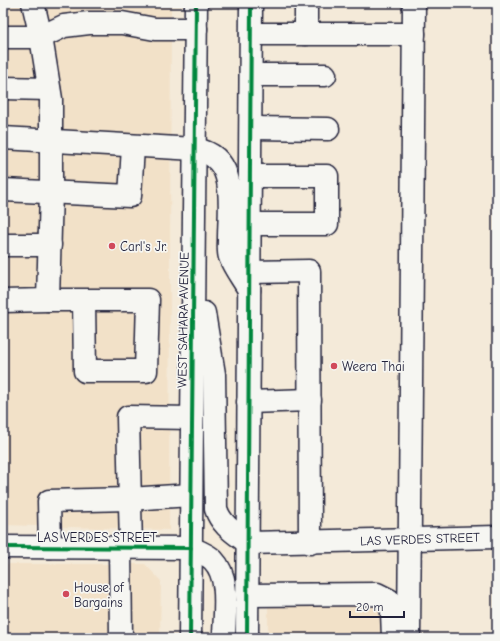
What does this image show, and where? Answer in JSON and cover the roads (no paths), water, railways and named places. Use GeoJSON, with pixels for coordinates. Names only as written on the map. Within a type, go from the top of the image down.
{"type":"FeatureCollection","features":[{"type":"Feature","properties":{"kind":"main road"},"geometry":{"type":"LineString","coordinates":[[33,3],[41,36],[49,89],[52,139],[48,300]]}},
{"type":"Feature","properties":{"kind":"main road","name":"WEST SAHARA AVENUE"},"geometry":{"type":"LineString","coordinates":[[190,638],[196,3]]}},
{"type":"Feature","properties":{"kind":"main road"},"geometry":{"type":"LineString","coordinates":[[247,638],[251,3]]}},
{"type":"Feature","properties":{"kind":"main road"},"geometry":{"type":"LineString","coordinates":[[306,3],[306,34]]}},
{"type":"Feature","properties":{"kind":"main road"},"geometry":{"type":"LineString","coordinates":[[409,638],[414,3]]}},
{"type":"Feature","properties":{"kind":"main road"},"geometry":{"type":"LineString","coordinates":[[3,37],[41,36],[64,26],[89,23],[122,22],[155,29],[196,29]]}},
{"type":"Feature","properties":{"kind":"main road"},"geometry":{"type":"LineString","coordinates":[[251,34],[414,34]]}},
{"type":"Feature","properties":{"kind":"main road"},"geometry":{"type":"LineString","coordinates":[[251,75],[325,75]]}},
{"type":"Feature","properties":{"kind":"main road"},"geometry":{"type":"LineString","coordinates":[[3,88],[49,89]]}},
{"type":"Feature","properties":{"kind":"main road"},"geometry":{"type":"LineString","coordinates":[[251,128],[328,128]]}},
{"type":"Feature","properties":{"kind":"main road"},"geometry":{"type":"LineString","coordinates":[[3,138],[52,139],[133,147],[195,149],[206,151],[216,156],[225,170],[228,185],[230,257],[250,281]]}},
{"type":"Feature","properties":{"kind":"main road"},"geometry":{"type":"LineString","coordinates":[[3,190],[51,191],[130,196],[133,147]]}},
{"type":"Feature","properties":{"kind":"main road"},"geometry":{"type":"LineString","coordinates":[[250,176],[327,176],[327,224],[250,224]]}},
{"type":"Feature","properties":{"kind":"main road"},"geometry":{"type":"LineString","coordinates":[[3,245],[50,245]]}},
{"type":"Feature","properties":{"kind":"main road"},"geometry":{"type":"LineString","coordinates":[[194,254],[214,374],[216,509],[219,519],[248,543]]}},
{"type":"Feature","properties":{"kind":"main road"},"geometry":{"type":"LineString","coordinates":[[250,281],[309,271],[310,543]]}},
{"type":"Feature","properties":{"kind":"main road"},"geometry":{"type":"LineString","coordinates":[[3,301],[148,300],[146,371],[85,371],[84,301]]}},
{"type":"Feature","properties":{"kind":"main road"},"geometry":{"type":"LineString","coordinates":[[248,402],[310,400]]}},
{"type":"Feature","properties":{"kind":"main road"},"geometry":{"type":"LineString","coordinates":[[121,638],[129,499],[128,417],[192,418]]}},
{"type":"Feature","properties":{"kind":"main road"},"geometry":{"type":"LineString","coordinates":[[50,547],[49,501],[129,499],[191,495]]}},
{"type":"Feature","properties":{"kind":"main road","name":"LAS VERDES STREET"},"geometry":{"type":"LineString","coordinates":[[248,543],[310,543],[497,537]]}},
{"type":"Feature","properties":{"kind":"main road","name":"LAS VERDES STREET"},"geometry":{"type":"LineString","coordinates":[[3,547],[191,548]]}},
{"type":"Feature","properties":{"kind":"main road"},"geometry":{"type":"LineString","coordinates":[[191,548],[212,558],[220,569],[224,580],[224,638]]}},
{"type":"Feature","properties":{"kind":"main road"},"geometry":{"type":"LineString","coordinates":[[247,595],[377,594],[388,600],[392,612],[394,638]]}},
{"type":"Feature","properties":{"kind":"place","name":"Carl's Jr."},"geometry":{"type":"Point","coordinates":[112,246]}},
{"type":"Feature","properties":{"kind":"place","name":"Weera Thai"},"geometry":{"type":"Point","coordinates":[334,366]}},
{"type":"Feature","properties":{"kind":"place","name":"House of Bargains"},"geometry":{"type":"Point","coordinates":[66,594]}}]}
